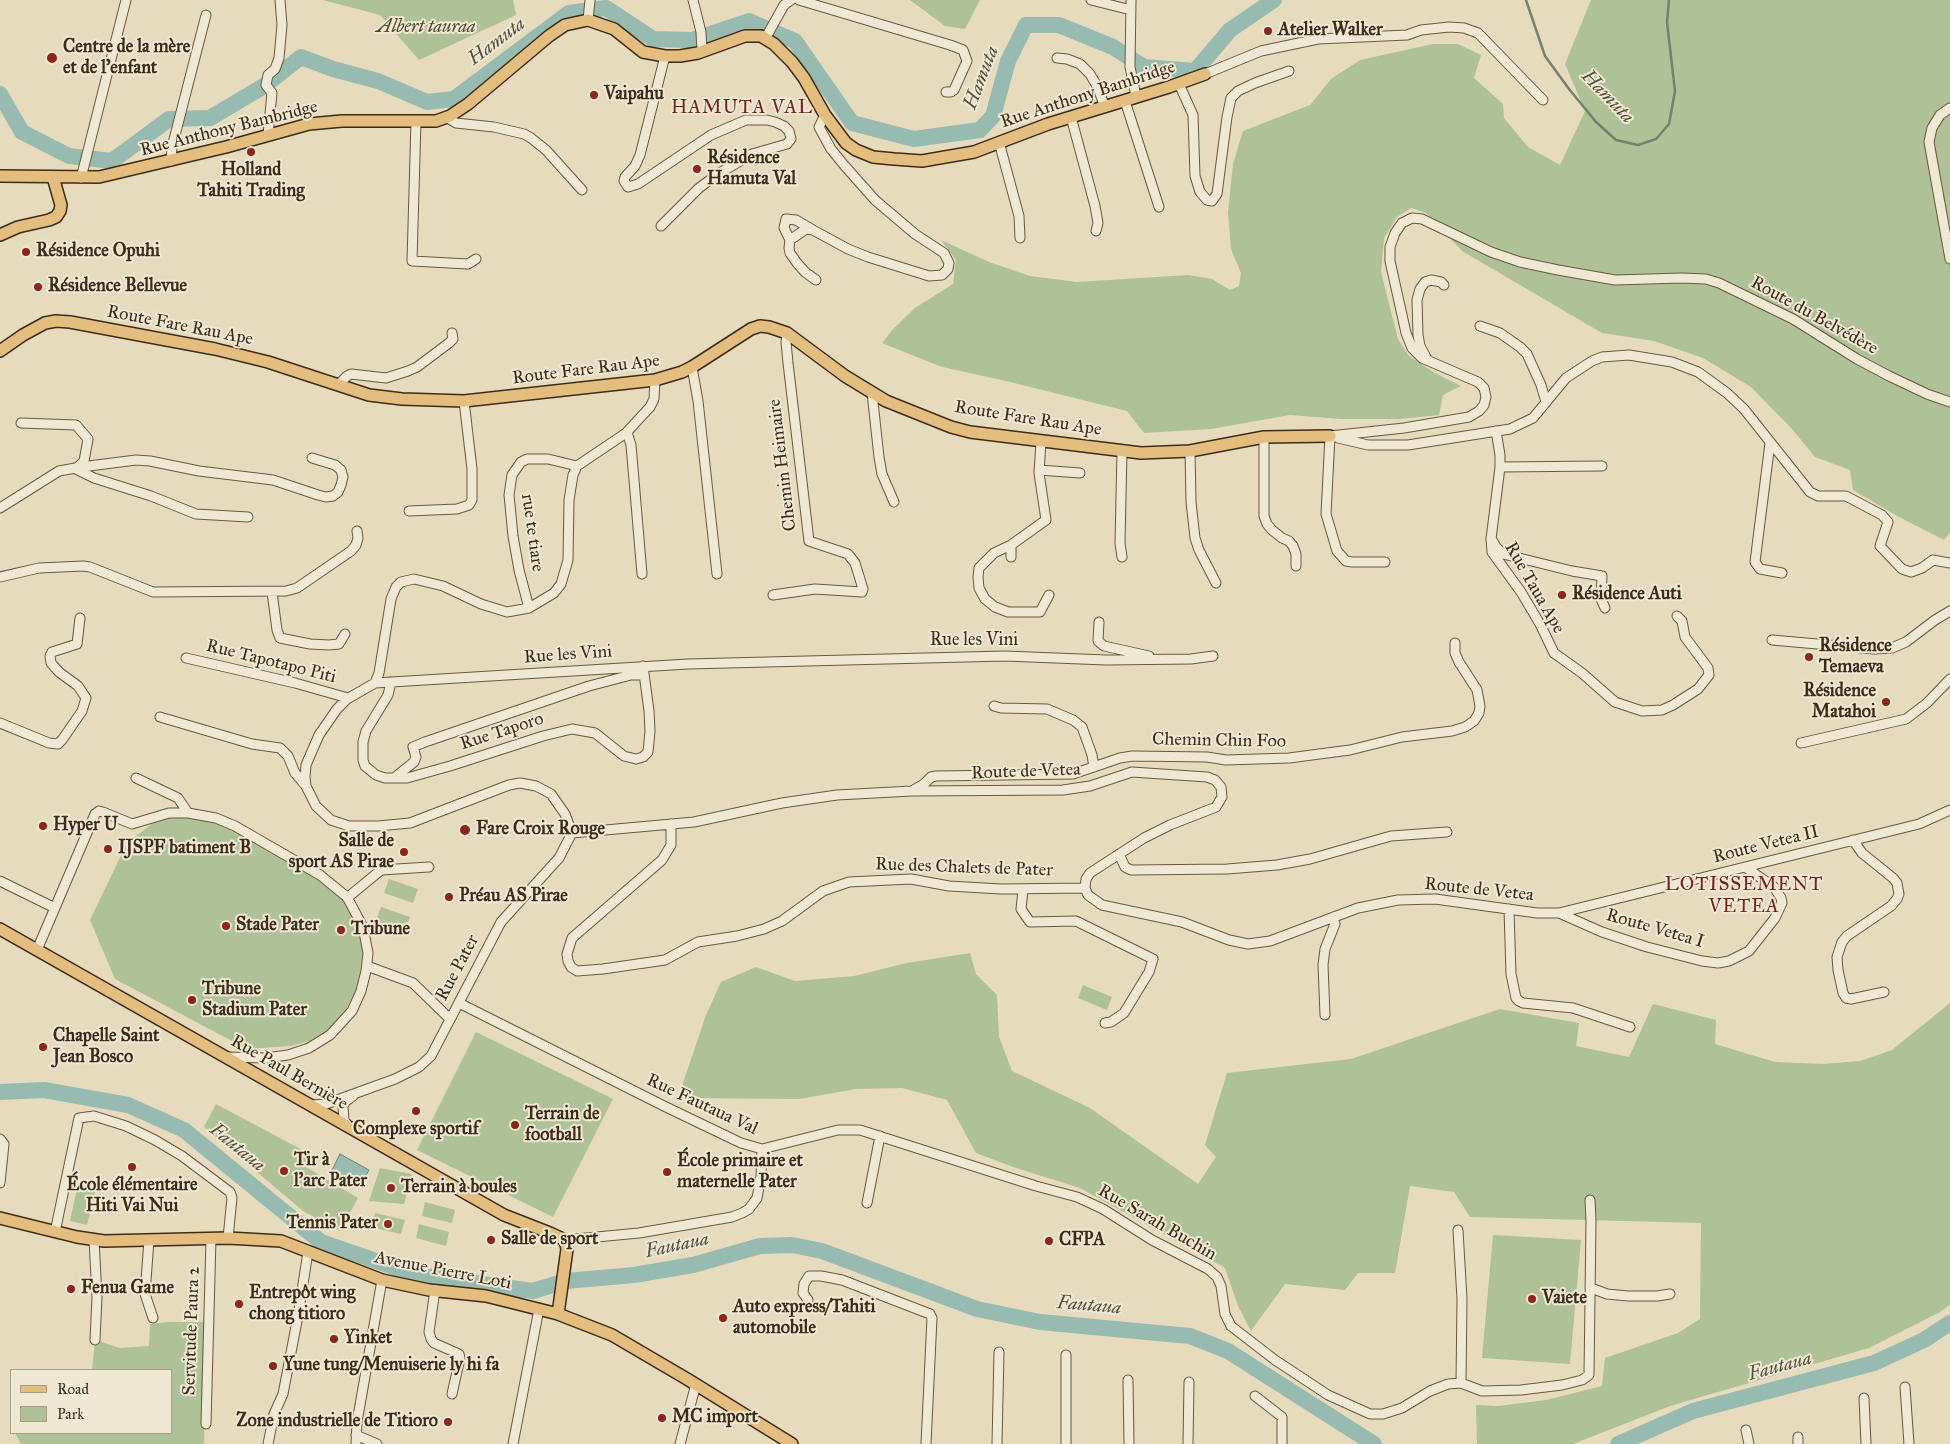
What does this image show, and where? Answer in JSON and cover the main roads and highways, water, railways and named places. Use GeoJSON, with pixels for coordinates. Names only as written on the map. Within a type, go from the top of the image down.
{"type":"FeatureCollection","features":[{"type":"Feature","properties":{"kind":"main road","name":"Rue Anthony Bambridge"},"geometry":{"type":"LineString","coordinates":[[0,176],[99,178],[171,161],[308,124],[342,121],[436,121],[468,104],[549,36],[565,25],[588,18],[614,29],[644,52],[664,56],[680,56],[745,36],[766,36],[792,62],[804,78],[826,116],[846,142],[856,150],[873,157],[922,161],[974,152],[1072,117],[1179,84],[1205,74]]}},
{"type":"Feature","properties":{"kind":"main road"},"geometry":{"type":"LineString","coordinates":[[0,235],[18,227],[56,217],[61,205],[53,177]]}},
{"type":"Feature","properties":{"kind":"main road","name":"Route Fare Rau Ape"},"geometry":{"type":"LineString","coordinates":[[0,351],[45,323],[56,321],[70,322],[268,362],[369,395],[384,398],[464,401],[524,396],[655,380],[692,367],[751,329],[769,327],[787,333],[845,376],[872,393],[900,407],[951,427],[984,434],[1122,451],[1158,453],[1190,451],[1264,437],[1330,436]]}},
{"type":"Feature","properties":{"kind":"main road","name":"Rue Paul Bernière"},"geometry":{"type":"LineString","coordinates":[[0,929],[513,1220],[565,1240],[567,1249],[558,1314]]}},
{"type":"Feature","properties":{"kind":"main road","name":"Avenue Pierre Loti"},"geometry":{"type":"LineString","coordinates":[[0,1218],[94,1240],[126,1242],[228,1238],[281,1241],[382,1280],[436,1290],[486,1296],[558,1314],[612,1335],[696,1384],[792,1444]]}},
{"type":"Feature","properties":{"kind":"water"},"geometry":{"type":"Polygon","coordinates":[[[340,1154],[369,1170],[359,1188],[331,1172],[340,1154]]]}},
{"type":"Feature","properties":{"kind":"waterway","name":"Hamuta"},"geometry":{"type":"LineString","coordinates":[[0,94],[22,132],[69,156],[112,161],[169,119],[210,118],[264,86],[301,57],[333,69],[378,81],[427,102],[454,99],[569,13],[606,8],[653,39],[692,40],[749,21],[795,41],[852,123],[914,139],[980,130],[993,116],[1008,61],[1026,25],[1059,25],[1113,47],[1144,67],[1195,71],[1230,30],[1274,0]]}},
{"type":"Feature","properties":{"kind":"waterway","name":"Hamuta"},"geometry":{"type":"LineString","coordinates":[[1526,0],[1545,56],[1569,89],[1596,122],[1616,140],[1638,145],[1656,139],[1669,124],[1675,91],[1667,22],[1669,0]]}},
{"type":"Feature","properties":{"kind":"waterway","name":"Fautaua"},"geometry":{"type":"LineString","coordinates":[[0,1092],[44,1090],[128,1105],[184,1130],[321,1242],[417,1275],[533,1291],[566,1281],[634,1275],[693,1265],[760,1246],[792,1245],[822,1251],[977,1309],[1040,1322],[1190,1336],[1228,1351],[1374,1444]]}},
{"type":"Feature","properties":{"kind":"waterway","name":"Fautaua"},"geometry":{"type":"LineString","coordinates":[[1618,1444],[1693,1411],[1874,1363],[1924,1340],[1950,1323]]}},
{"type":"Feature","properties":{"kind":"place","name":"Atelier Walker"},"geometry":{"type":"Point","coordinates":[1268,31]}},
{"type":"Feature","properties":{"kind":"place","name":"Centre de la mère et de l'enfant"},"geometry":{"type":"Point","coordinates":[52,58]}},
{"type":"Feature","properties":{"kind":"place","name":"Vaipahu"},"geometry":{"type":"Point","coordinates":[594,95]}},
{"type":"Feature","properties":{"kind":"place","name":"Holland Tahiti Trading"},"geometry":{"type":"Point","coordinates":[251,152]}},
{"type":"Feature","properties":{"kind":"place","name":"Résidence Hamuta Val"},"geometry":{"type":"Point","coordinates":[697,169]}},
{"type":"Feature","properties":{"kind":"place","name":"Résidence Opuhi"},"geometry":{"type":"Point","coordinates":[26,252]}},
{"type":"Feature","properties":{"kind":"place","name":"Résidence Bellevue"},"geometry":{"type":"Point","coordinates":[38,287]}},
{"type":"Feature","properties":{"kind":"place","name":"Résidence Auti"},"geometry":{"type":"Point","coordinates":[1562,595]}},
{"type":"Feature","properties":{"kind":"place","name":"Résidence Temaeva"},"geometry":{"type":"Point","coordinates":[1809,657]}},
{"type":"Feature","properties":{"kind":"place","name":"Résidence Matahoi"},"geometry":{"type":"Point","coordinates":[1886,702]}},
{"type":"Feature","properties":{"kind":"place","name":"Hyper U"},"geometry":{"type":"Point","coordinates":[43,826]}},
{"type":"Feature","properties":{"kind":"place","name":"Fare Croix Rouge"},"geometry":{"type":"Point","coordinates":[465,830]}},
{"type":"Feature","properties":{"kind":"place","name":"IJSPF batiment B"},"geometry":{"type":"Point","coordinates":[108,849]}},
{"type":"Feature","properties":{"kind":"place","name":"Salle de sport AS Pirae"},"geometry":{"type":"Point","coordinates":[404,852]}},
{"type":"Feature","properties":{"kind":"place","name":"Préau AS Pirae"},"geometry":{"type":"Point","coordinates":[449,897]}},
{"type":"Feature","properties":{"kind":"place","name":"Stade Pater"},"geometry":{"type":"Point","coordinates":[226,926]}},
{"type":"Feature","properties":{"kind":"place","name":"Tribune"},"geometry":{"type":"Point","coordinates":[341,930]}},
{"type":"Feature","properties":{"kind":"place","name":"Tribune Stadium Pater"},"geometry":{"type":"Point","coordinates":[192,1000]}},
{"type":"Feature","properties":{"kind":"place","name":"Chapelle Saint Jean Bosco"},"geometry":{"type":"Point","coordinates":[43,1047]}},
{"type":"Feature","properties":{"kind":"place","name":"Complexe sportif"},"geometry":{"type":"Point","coordinates":[416,1111]}},
{"type":"Feature","properties":{"kind":"place","name":"Terrain de football"},"geometry":{"type":"Point","coordinates":[515,1125]}},
{"type":"Feature","properties":{"kind":"place","name":"École élémentaire Hiti Vai Nui"},"geometry":{"type":"Point","coordinates":[132,1167]}},
{"type":"Feature","properties":{"kind":"place","name":"Tir à l'arc Pater"},"geometry":{"type":"Point","coordinates":[284,1171]}},
{"type":"Feature","properties":{"kind":"place","name":"École primaire et maternelle Pater"},"geometry":{"type":"Point","coordinates":[667,1172]}},
{"type":"Feature","properties":{"kind":"place","name":"Terrain à boules"},"geometry":{"type":"Point","coordinates":[391,1188]}},
{"type":"Feature","properties":{"kind":"place","name":"Tennis Pater"},"geometry":{"type":"Point","coordinates":[388,1224]}},
{"type":"Feature","properties":{"kind":"place","name":"Salle de sport"},"geometry":{"type":"Point","coordinates":[491,1240]}},
{"type":"Feature","properties":{"kind":"place","name":"CFPA"},"geometry":{"type":"Point","coordinates":[1049,1241]}},
{"type":"Feature","properties":{"kind":"place","name":"Fenua Game"},"geometry":{"type":"Point","coordinates":[71,1289]}},
{"type":"Feature","properties":{"kind":"place","name":"Vaiete"},"geometry":{"type":"Point","coordinates":[1532,1299]}},
{"type":"Feature","properties":{"kind":"place","name":"Entrepôt wing chong titioro"},"geometry":{"type":"Point","coordinates":[239,1304]}},
{"type":"Feature","properties":{"kind":"place","name":"Auto express/Tahiti automobile"},"geometry":{"type":"Point","coordinates":[723,1318]}},
{"type":"Feature","properties":{"kind":"place","name":"Yinket"},"geometry":{"type":"Point","coordinates":[334,1339]}},
{"type":"Feature","properties":{"kind":"place","name":"Yune tung/Menuiserie ly hi fa"},"geometry":{"type":"Point","coordinates":[273,1366]}},
{"type":"Feature","properties":{"kind":"place","name":"MC import"},"geometry":{"type":"Point","coordinates":[662,1418]}},
{"type":"Feature","properties":{"kind":"place","name":"Zone industrielle de Titioro"},"geometry":{"type":"Point","coordinates":[448,1422]}},
{"type":"Feature","properties":{"kind":"district","name":"HAMUTA VAL"},"geometry":{"type":"Point","coordinates":[742,108]}},
{"type":"Feature","properties":{"kind":"district","name":"LOTISSEMENT VETEA"},"geometry":{"type":"Point","coordinates":[1744,896]}},
{"type":"Feature","properties":{"kind":"park label","name":"Albert tauraa"},"geometry":{"type":"Point","coordinates":[426,28]}}]}
